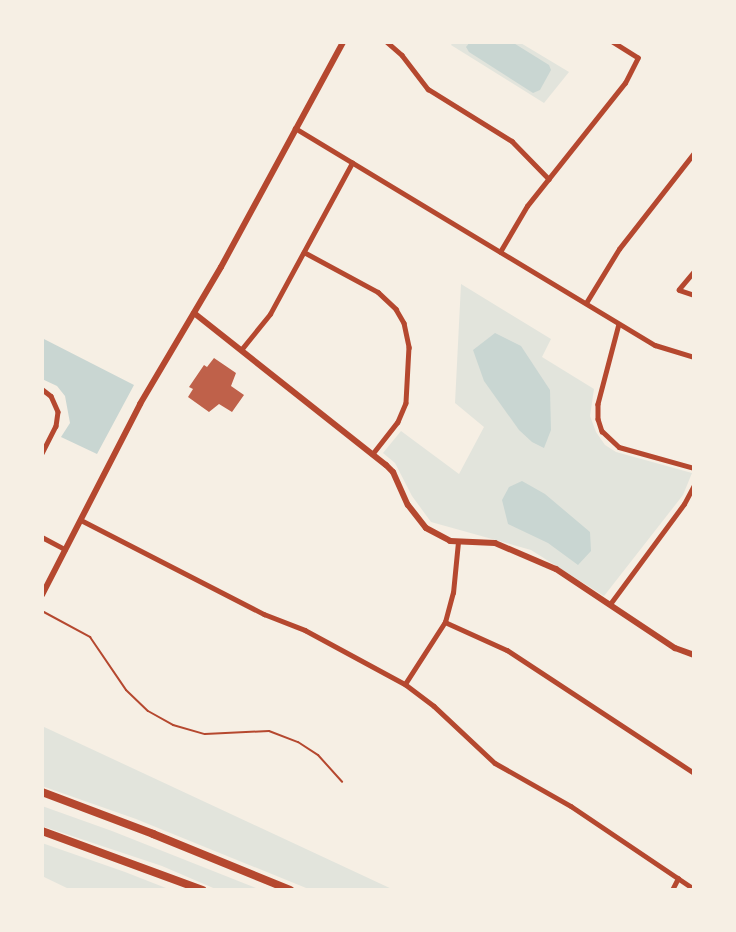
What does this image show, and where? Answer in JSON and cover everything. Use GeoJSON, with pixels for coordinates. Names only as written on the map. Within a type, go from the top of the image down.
{"type":"FeatureCollection","features":[{"type":"Feature","properties":{"kind":"highway"},"geometry":{"type":"LineString","coordinates":[[42,792],[290,890]]}},
{"type":"Feature","properties":{"kind":"highway"},"geometry":{"type":"LineString","coordinates":[[42,831],[202,890]]}},
{"type":"Feature","properties":{"kind":"street"},"geometry":{"type":"LineString","coordinates":[[42,595],[140,404],[194,313],[343,42]]}},
{"type":"Feature","properties":{"kind":"street"},"geometry":{"type":"LineString","coordinates":[[387,42],[402,55],[428,89],[512,141],[549,179]]}},
{"type":"Feature","properties":{"kind":"street"},"geometry":{"type":"LineString","coordinates":[[500,252],[527,206],[625,83],[638,58],[612,42]]}},
{"type":"Feature","properties":{"kind":"street"},"geometry":{"type":"LineString","coordinates":[[295,128],[655,345],[694,357]]}},
{"type":"Feature","properties":{"kind":"street"},"geometry":{"type":"LineString","coordinates":[[586,303],[619,249],[694,153]]}},
{"type":"Feature","properties":{"kind":"street"},"geometry":{"type":"LineString","coordinates":[[241,350],[270,314],[352,163]]}},
{"type":"Feature","properties":{"kind":"street"},"geometry":{"type":"LineString","coordinates":[[304,252],[378,292],[396,309],[404,323],[409,347],[406,403],[398,422],[373,454]]}},
{"type":"Feature","properties":{"kind":"street"},"geometry":{"type":"LineString","coordinates":[[694,272],[679,290],[694,295]]}},
{"type":"Feature","properties":{"kind":"street"},"geometry":{"type":"LineString","coordinates":[[194,313],[393,472],[408,505],[426,528],[450,541],[495,543],[556,568],[675,648],[694,655]]}},
{"type":"Feature","properties":{"kind":"street"},"geometry":{"type":"LineString","coordinates":[[620,324],[598,404],[598,419],[602,431],[619,447],[694,468]]}},
{"type":"Feature","properties":{"kind":"street"},"geometry":{"type":"LineString","coordinates":[[42,389],[51,396],[56,406],[56,426],[42,453]]}},
{"type":"Feature","properties":{"kind":"street"},"geometry":{"type":"LineString","coordinates":[[610,604],[684,504],[694,485]]}},
{"type":"Feature","properties":{"kind":"street"},"geometry":{"type":"LineString","coordinates":[[81,520],[264,614],[305,630],[405,684],[434,706],[495,763],[521,780],[571,806],[694,889]]}},
{"type":"Feature","properties":{"kind":"street"},"geometry":{"type":"LineString","coordinates":[[42,537],[66,549]]}},
{"type":"Feature","properties":{"kind":"street"},"geometry":{"type":"LineString","coordinates":[[405,684],[445,622],[453,593],[458,542]]}},
{"type":"Feature","properties":{"kind":"street"},"geometry":{"type":"LineString","coordinates":[[445,622],[507,650],[694,772]]}},
{"type":"Feature","properties":{"kind":"street"},"geometry":{"type":"LineString","coordinates":[[672,890],[678,878]]}},
{"type":"Feature","properties":{"kind":"lane"},"geometry":{"type":"LineString","coordinates":[[42,611],[90,637],[126,690],[148,711],[173,725],[205,734],[269,731],[298,741],[318,755],[342,782]]}},
{"type":"Feature","properties":{"kind":"shaded area"},"geometry":{"type":"Polygon","coordinates":[[[453,42],[519,42],[569,72],[544,103],[451,45],[453,42]]]}},
{"type":"Feature","properties":{"kind":"shaded area"},"geometry":{"type":"Polygon","coordinates":[[[470,42],[512,42],[549,65],[551,70],[540,90],[533,93],[469,52],[466,47],[470,42]]]}},
{"type":"Feature","properties":{"kind":"shaded area"},"geometry":{"type":"Polygon","coordinates":[[[461,284],[551,339],[542,357],[594,389],[590,416],[596,432],[605,445],[616,452],[692,473],[683,495],[604,596],[531,550],[431,522],[412,496],[395,463],[383,453],[401,431],[459,474],[484,427],[455,403],[461,284]]]}},
{"type":"Feature","properties":{"kind":"shaded area"},"geometry":{"type":"Polygon","coordinates":[[[495,333],[521,346],[550,390],[551,430],[544,448],[532,442],[519,430],[484,381],[473,350],[495,333]]]}},
{"type":"Feature","properties":{"kind":"shaded area"},"geometry":{"type":"Polygon","coordinates":[[[42,338],[134,385],[97,454],[61,437],[70,423],[65,396],[57,386],[42,379],[42,338]]]}},
{"type":"Feature","properties":{"kind":"shaded area"},"geometry":{"type":"Polygon","coordinates":[[[522,481],[545,494],[590,532],[591,551],[578,565],[548,543],[508,524],[502,500],[509,487],[522,481]]]}},
{"type":"Feature","properties":{"kind":"shaded area"},"geometry":{"type":"Polygon","coordinates":[[[42,726],[394,890],[311,890],[136,819],[42,786],[42,726]]]}},
{"type":"Feature","properties":{"kind":"shaded area"},"geometry":{"type":"Polygon","coordinates":[[[42,806],[261,890],[218,890],[162,866],[42,826],[42,806]]]}},
{"type":"Feature","properties":{"kind":"shaded area"},"geometry":{"type":"Polygon","coordinates":[[[42,843],[171,890],[71,890],[42,876],[42,843]]]}},
{"type":"Feature","properties":{"kind":"building"},"geometry":{"type":"Polygon","coordinates":[[[214,358],[236,373],[231,386],[244,395],[232,412],[219,404],[209,412],[188,397],[193,389],[189,387],[204,365],[207,367],[214,358]]]}}]}
